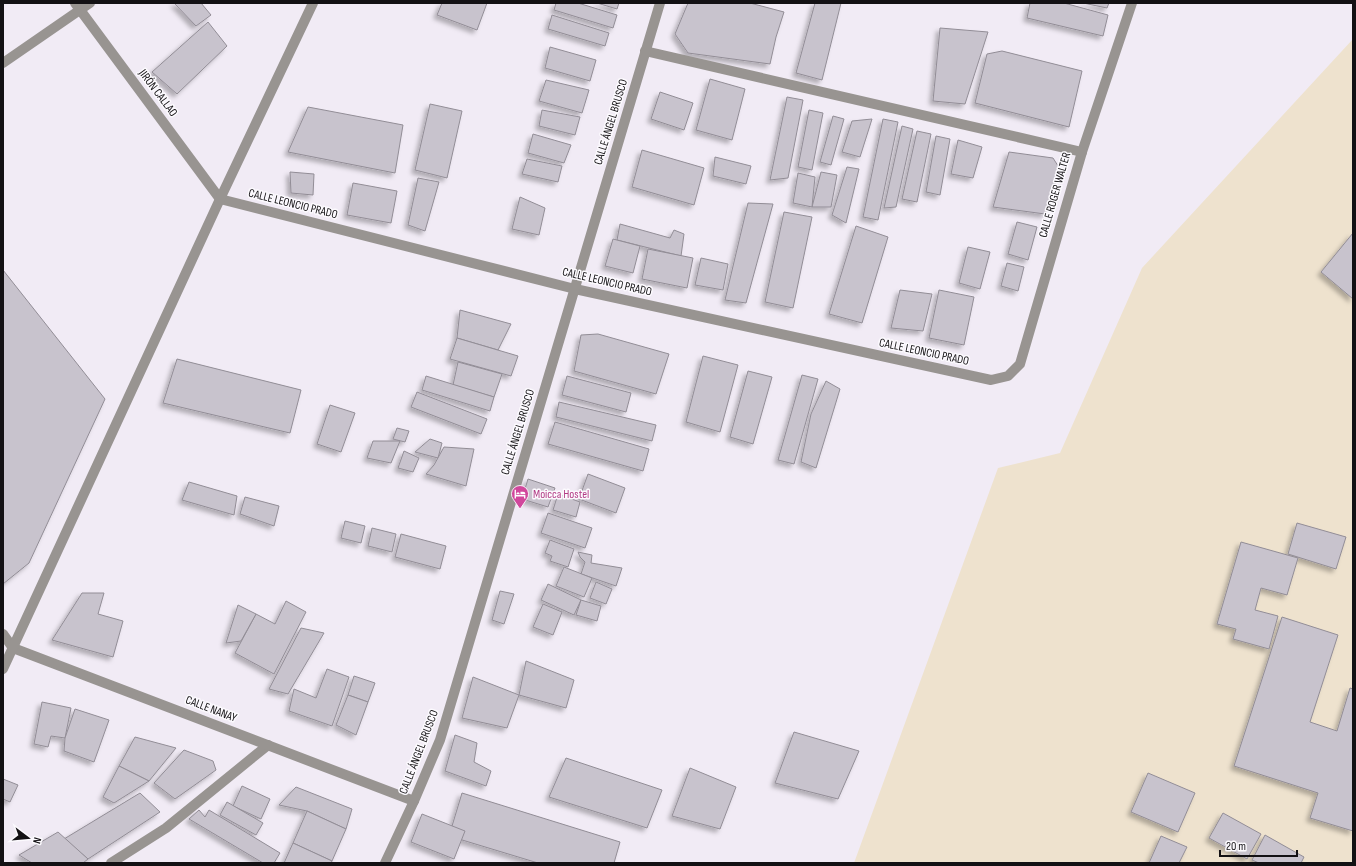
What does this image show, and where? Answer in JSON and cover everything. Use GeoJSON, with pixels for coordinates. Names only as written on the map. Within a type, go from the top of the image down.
{"type":"FeatureCollection","features":[{"type":"Feature","properties":{"kind":"street"},"geometry":{"type":"LineString","coordinates":[[3,63],[77,7],[90,3]]}},
{"type":"Feature","properties":{"kind":"street"},"geometry":{"type":"LineString","coordinates":[[3,669],[220,199],[313,3]]}},
{"type":"Feature","properties":{"kind":"street","name":"CALLE ÁNGEL BRUSCO"},"geometry":{"type":"LineString","coordinates":[[385,863],[440,740],[660,3]]}},
{"type":"Feature","properties":{"kind":"street","name":"CALLE ROGER WALTER"},"geometry":{"type":"LineString","coordinates":[[991,380],[1008,376],[1020,364],[1082,152],[1132,3]]}},
{"type":"Feature","properties":{"kind":"street","name":"JIRÓN CALLAO"},"geometry":{"type":"LineString","coordinates":[[77,7],[220,199]]}},
{"type":"Feature","properties":{"kind":"street"},"geometry":{"type":"LineString","coordinates":[[645,52],[1082,152]]}},
{"type":"Feature","properties":{"kind":"street","name":"CALLE LEONCIO PRADO"},"geometry":{"type":"LineString","coordinates":[[220,199],[575,288],[991,380]]}},
{"type":"Feature","properties":{"kind":"street"},"geometry":{"type":"LineString","coordinates":[[3,634],[13,648]]}},
{"type":"Feature","properties":{"kind":"street","name":"CALLE NANAY"},"geometry":{"type":"LineString","coordinates":[[13,648],[414,800]]}},
{"type":"Feature","properties":{"kind":"street"},"geometry":{"type":"LineString","coordinates":[[111,863],[166,828],[268,745]]}},
{"type":"Feature","properties":{"kind":"shaded area"},"geometry":{"type":"Polygon","coordinates":[[[1353,39],[1353,863],[854,863],[998,468],[1060,453],[1142,268],[1353,39]]]}},
{"type":"Feature","properties":{"kind":"building"},"geometry":{"type":"Polygon","coordinates":[[[174,3],[201,3],[211,15],[196,26],[174,3]]]}},
{"type":"Feature","properties":{"kind":"building"},"geometry":{"type":"Polygon","coordinates":[[[442,3],[487,3],[477,30],[437,15],[442,3]]]}},
{"type":"Feature","properties":{"kind":"building"},"geometry":{"type":"Polygon","coordinates":[[[556,3],[578,3],[617,15],[613,28],[554,10],[556,3]]]}},
{"type":"Feature","properties":{"kind":"building"},"geometry":{"type":"Polygon","coordinates":[[[597,3],[619,3],[617,9],[597,3]]]}},
{"type":"Feature","properties":{"kind":"building"},"geometry":{"type":"Polygon","coordinates":[[[688,3],[750,3],[784,12],[776,37],[770,64],[688,53],[675,34],[688,3]]]}},
{"type":"Feature","properties":{"kind":"building"},"geometry":{"type":"Polygon","coordinates":[[[815,3],[841,3],[822,80],[796,73],[815,3]]]}},
{"type":"Feature","properties":{"kind":"building"},"geometry":{"type":"Polygon","coordinates":[[[1030,3],[1064,3],[1108,15],[1103,36],[1027,18],[1030,3]]]}},
{"type":"Feature","properties":{"kind":"building"},"geometry":{"type":"Polygon","coordinates":[[[1083,3],[1109,3],[1107,8],[1083,3]]]}},
{"type":"Feature","properties":{"kind":"building"},"geometry":{"type":"Polygon","coordinates":[[[552,15],[609,33],[605,46],[548,29],[552,15]]]}},
{"type":"Feature","properties":{"kind":"building"},"geometry":{"type":"Polygon","coordinates":[[[208,22],[227,46],[177,94],[152,72],[208,22]]]}},
{"type":"Feature","properties":{"kind":"building"},"geometry":{"type":"Polygon","coordinates":[[[940,28],[988,32],[965,104],[933,101],[940,28]]]}},
{"type":"Feature","properties":{"kind":"building"},"geometry":{"type":"Polygon","coordinates":[[[550,47],[596,60],[590,81],[545,68],[550,47]]]}},
{"type":"Feature","properties":{"kind":"building"},"geometry":{"type":"Polygon","coordinates":[[[1002,51],[1082,71],[1069,127],[975,103],[987,54],[1002,51]]]}},
{"type":"Feature","properties":{"kind":"building"},"geometry":{"type":"Polygon","coordinates":[[[710,79],[745,89],[732,140],[696,130],[710,79]]]}},
{"type":"Feature","properties":{"kind":"building"},"geometry":{"type":"Polygon","coordinates":[[[546,80],[589,90],[582,113],[539,101],[546,80]]]}},
{"type":"Feature","properties":{"kind":"building"},"geometry":{"type":"Polygon","coordinates":[[[660,92],[693,103],[684,130],[651,119],[660,92]]]}},
{"type":"Feature","properties":{"kind":"building"},"geometry":{"type":"Polygon","coordinates":[[[787,97],[803,100],[788,178],[770,180],[787,97]]]}},
{"type":"Feature","properties":{"kind":"building"},"geometry":{"type":"Polygon","coordinates":[[[430,104],[462,111],[447,178],[415,170],[430,104]]]}},
{"type":"Feature","properties":{"kind":"building"},"geometry":{"type":"Polygon","coordinates":[[[308,107],[403,125],[395,173],[288,152],[308,107]]]}},
{"type":"Feature","properties":{"kind":"building"},"geometry":{"type":"Polygon","coordinates":[[[542,110],[580,117],[575,135],[539,126],[542,110]]]}},
{"type":"Feature","properties":{"kind":"building"},"geometry":{"type":"Polygon","coordinates":[[[809,110],[823,113],[812,170],[798,167],[809,110]]]}},
{"type":"Feature","properties":{"kind":"building"},"geometry":{"type":"Polygon","coordinates":[[[833,116],[844,119],[831,165],[820,162],[833,116]]]}},
{"type":"Feature","properties":{"kind":"building"},"geometry":{"type":"Polygon","coordinates":[[[872,119],[860,157],[842,152],[852,121],[872,119]]]}},
{"type":"Feature","properties":{"kind":"building"},"geometry":{"type":"Polygon","coordinates":[[[883,119],[898,122],[878,220],[863,217],[883,119]]]}},
{"type":"Feature","properties":{"kind":"building"},"geometry":{"type":"Polygon","coordinates":[[[902,126],[913,129],[896,207],[884,208],[902,126]]]}},
{"type":"Feature","properties":{"kind":"building"},"geometry":{"type":"Polygon","coordinates":[[[917,131],[931,134],[917,202],[902,199],[917,131]]]}},
{"type":"Feature","properties":{"kind":"building"},"geometry":{"type":"Polygon","coordinates":[[[533,134],[571,145],[564,163],[528,153],[533,134]]]}},
{"type":"Feature","properties":{"kind":"building"},"geometry":{"type":"Polygon","coordinates":[[[936,136],[950,139],[940,195],[926,192],[936,136]]]}},
{"type":"Feature","properties":{"kind":"building"},"geometry":{"type":"Polygon","coordinates":[[[958,140],[982,147],[973,178],[951,174],[958,140]]]}},
{"type":"Feature","properties":{"kind":"building"},"geometry":{"type":"Polygon","coordinates":[[[642,150],[704,168],[694,205],[632,187],[642,150]]]}},
{"type":"Feature","properties":{"kind":"building"},"geometry":{"type":"Polygon","coordinates":[[[1009,152],[1053,158],[1060,169],[1045,214],[993,207],[1009,152]]]}},
{"type":"Feature","properties":{"kind":"building"},"geometry":{"type":"Polygon","coordinates":[[[715,157],[751,166],[746,184],[713,176],[715,157]]]}},
{"type":"Feature","properties":{"kind":"building"},"geometry":{"type":"Polygon","coordinates":[[[527,159],[562,166],[558,182],[522,174],[527,159]]]}},
{"type":"Feature","properties":{"kind":"building"},"geometry":{"type":"Polygon","coordinates":[[[847,167],[859,169],[846,223],[832,215],[847,167]]]}},
{"type":"Feature","properties":{"kind":"building"},"geometry":{"type":"Polygon","coordinates":[[[290,172],[314,174],[313,195],[291,193],[290,172]]]}},
{"type":"Feature","properties":{"kind":"building"},"geometry":{"type":"Polygon","coordinates":[[[821,172],[837,175],[831,207],[812,207],[821,172]]]}},
{"type":"Feature","properties":{"kind":"building"},"geometry":{"type":"Polygon","coordinates":[[[798,173],[815,177],[812,207],[793,203],[798,173]]]}},
{"type":"Feature","properties":{"kind":"building"},"geometry":{"type":"Polygon","coordinates":[[[418,178],[439,182],[425,231],[408,225],[418,178]]]}},
{"type":"Feature","properties":{"kind":"building"},"geometry":{"type":"Polygon","coordinates":[[[353,183],[397,191],[391,223],[347,215],[353,183]]]}},
{"type":"Feature","properties":{"kind":"building"},"geometry":{"type":"Polygon","coordinates":[[[520,197],[545,208],[539,235],[512,229],[520,197]]]}},
{"type":"Feature","properties":{"kind":"building"},"geometry":{"type":"Polygon","coordinates":[[[748,203],[773,204],[746,303],[725,300],[748,203]]]}},
{"type":"Feature","properties":{"kind":"building"},"geometry":{"type":"Polygon","coordinates":[[[784,212],[812,217],[793,308],[765,302],[784,212]]]}},
{"type":"Feature","properties":{"kind":"building"},"geometry":{"type":"Polygon","coordinates":[[[1017,222],[1037,227],[1028,260],[1008,254],[1017,222]]]}},
{"type":"Feature","properties":{"kind":"building"},"geometry":{"type":"Polygon","coordinates":[[[620,224],[670,238],[674,230],[684,234],[681,256],[617,240],[620,224]]]}},
{"type":"Feature","properties":{"kind":"building"},"geometry":{"type":"Polygon","coordinates":[[[856,226],[888,237],[862,323],[829,314],[856,226]]]}},
{"type":"Feature","properties":{"kind":"building"},"geometry":{"type":"Polygon","coordinates":[[[1353,233],[1353,299],[1321,272],[1353,233]]]}},
{"type":"Feature","properties":{"kind":"building"},"geometry":{"type":"Polygon","coordinates":[[[613,239],[640,246],[633,273],[605,266],[613,239]]]}},
{"type":"Feature","properties":{"kind":"building"},"geometry":{"type":"Polygon","coordinates":[[[968,247],[990,252],[980,289],[959,283],[968,247]]]}},
{"type":"Feature","properties":{"kind":"building"},"geometry":{"type":"Polygon","coordinates":[[[648,249],[693,258],[687,288],[642,279],[648,249]]]}},
{"type":"Feature","properties":{"kind":"building"},"geometry":{"type":"Polygon","coordinates":[[[701,258],[728,264],[723,290],[695,285],[701,258]]]}},
{"type":"Feature","properties":{"kind":"building"},"geometry":{"type":"Polygon","coordinates":[[[1007,263],[1024,267],[1018,291],[1001,286],[1007,263]]]}},
{"type":"Feature","properties":{"kind":"building"},"geometry":{"type":"Polygon","coordinates":[[[3,270],[105,399],[29,563],[3,584],[3,270]]]}},
{"type":"Feature","properties":{"kind":"building"},"geometry":{"type":"Polygon","coordinates":[[[900,290],[932,294],[923,331],[891,328],[900,290]]]}},
{"type":"Feature","properties":{"kind":"building"},"geometry":{"type":"Polygon","coordinates":[[[939,290],[974,297],[964,345],[929,338],[939,290]]]}},
{"type":"Feature","properties":{"kind":"building"},"geometry":{"type":"Polygon","coordinates":[[[460,310],[511,324],[498,350],[457,338],[460,310]]]}},
{"type":"Feature","properties":{"kind":"building"},"geometry":{"type":"Polygon","coordinates":[[[598,334],[669,354],[656,394],[574,371],[581,335],[598,334]]]}},
{"type":"Feature","properties":{"kind":"building"},"geometry":{"type":"Polygon","coordinates":[[[457,338],[518,356],[511,376],[450,359],[457,338]]]}},
{"type":"Feature","properties":{"kind":"building"},"geometry":{"type":"Polygon","coordinates":[[[703,356],[738,365],[720,432],[686,422],[703,356]]]}},
{"type":"Feature","properties":{"kind":"building"},"geometry":{"type":"Polygon","coordinates":[[[177,359],[301,390],[290,433],[163,403],[177,359]]]}},
{"type":"Feature","properties":{"kind":"building"},"geometry":{"type":"Polygon","coordinates":[[[458,362],[502,374],[494,397],[453,385],[458,362]]]}},
{"type":"Feature","properties":{"kind":"building"},"geometry":{"type":"Polygon","coordinates":[[[748,371],[772,377],[753,444],[730,437],[748,371]]]}},
{"type":"Feature","properties":{"kind":"building"},"geometry":{"type":"Polygon","coordinates":[[[802,375],[818,379],[794,464],[778,460],[802,375]]]}},
{"type":"Feature","properties":{"kind":"building"},"geometry":{"type":"Polygon","coordinates":[[[426,376],[494,397],[490,411],[422,390],[426,376]]]}},
{"type":"Feature","properties":{"kind":"building"},"geometry":{"type":"Polygon","coordinates":[[[567,376],[631,393],[626,412],[562,395],[567,376]]]}},
{"type":"Feature","properties":{"kind":"building"},"geometry":{"type":"Polygon","coordinates":[[[826,381],[840,389],[816,468],[801,462],[811,414],[826,381]]]}},
{"type":"Feature","properties":{"kind":"building"},"geometry":{"type":"Polygon","coordinates":[[[417,392],[487,419],[481,434],[411,407],[417,392]]]}},
{"type":"Feature","properties":{"kind":"building"},"geometry":{"type":"Polygon","coordinates":[[[559,402],[656,425],[652,441],[556,417],[559,402]]]}},
{"type":"Feature","properties":{"kind":"building"},"geometry":{"type":"Polygon","coordinates":[[[330,405],[355,413],[341,452],[317,444],[330,405]]]}},
{"type":"Feature","properties":{"kind":"building"},"geometry":{"type":"Polygon","coordinates":[[[555,422],[649,449],[643,471],[548,444],[555,422]]]}},
{"type":"Feature","properties":{"kind":"building"},"geometry":{"type":"Polygon","coordinates":[[[397,428],[409,431],[405,442],[393,439],[397,428]]]}},
{"type":"Feature","properties":{"kind":"building"},"geometry":{"type":"Polygon","coordinates":[[[430,439],[442,443],[438,458],[415,452],[430,439]]]}},
{"type":"Feature","properties":{"kind":"building"},"geometry":{"type":"Polygon","coordinates":[[[373,441],[400,441],[391,463],[367,458],[373,441]]]}},
{"type":"Feature","properties":{"kind":"building"},"geometry":{"type":"Polygon","coordinates":[[[444,447],[474,449],[466,486],[426,474],[434,465],[444,447]]]}},
{"type":"Feature","properties":{"kind":"building"},"geometry":{"type":"Polygon","coordinates":[[[404,451],[419,458],[413,472],[398,468],[404,451]]]}},
{"type":"Feature","properties":{"kind":"building"},"geometry":{"type":"Polygon","coordinates":[[[588,474],[625,488],[616,513],[579,499],[588,474]]]}},
{"type":"Feature","properties":{"kind":"building"},"geometry":{"type":"Polygon","coordinates":[[[528,479],[555,488],[548,507],[522,499],[528,479]]]}},
{"type":"Feature","properties":{"kind":"building"},"geometry":{"type":"Polygon","coordinates":[[[189,482],[237,496],[234,515],[182,500],[189,482]]]}},
{"type":"Feature","properties":{"kind":"building"},"geometry":{"type":"Polygon","coordinates":[[[558,494],[580,502],[576,517],[553,510],[558,494]]]}},
{"type":"Feature","properties":{"kind":"building"},"geometry":{"type":"Polygon","coordinates":[[[245,497],[279,506],[274,526],[240,514],[245,497]]]}},
{"type":"Feature","properties":{"kind":"building"},"geometry":{"type":"Polygon","coordinates":[[[548,513],[592,528],[585,548],[541,533],[548,513]]]}},
{"type":"Feature","properties":{"kind":"building"},"geometry":{"type":"Polygon","coordinates":[[[345,521],[365,526],[361,543],[341,538],[345,521]]]}},
{"type":"Feature","properties":{"kind":"building"},"geometry":{"type":"Polygon","coordinates":[[[1297,523],[1346,537],[1336,569],[1288,554],[1297,523]]]}},
{"type":"Feature","properties":{"kind":"building"},"geometry":{"type":"Polygon","coordinates":[[[372,528],[396,534],[392,552],[368,546],[372,528]]]}},
{"type":"Feature","properties":{"kind":"building"},"geometry":{"type":"Polygon","coordinates":[[[401,534],[446,546],[440,569],[395,557],[401,534]]]}},
{"type":"Feature","properties":{"kind":"building"},"geometry":{"type":"Polygon","coordinates":[[[550,540],[574,549],[568,567],[550,561],[552,556],[545,553],[550,540]]]}},
{"type":"Feature","properties":{"kind":"building"},"geometry":{"type":"Polygon","coordinates":[[[1241,542],[1298,558],[1287,595],[1261,588],[1255,610],[1278,616],[1269,649],[1233,639],[1236,629],[1217,624],[1241,542]]]}},
{"type":"Feature","properties":{"kind":"building"},"geometry":{"type":"Polygon","coordinates":[[[578,552],[592,555],[591,563],[622,568],[616,586],[581,574],[585,562],[580,557],[578,552]]]}},
{"type":"Feature","properties":{"kind":"building"},"geometry":{"type":"Polygon","coordinates":[[[564,567],[592,578],[584,597],[556,586],[564,567]]]}},
{"type":"Feature","properties":{"kind":"building"},"geometry":{"type":"Polygon","coordinates":[[[596,582],[612,589],[606,604],[590,598],[596,582]]]}},
{"type":"Feature","properties":{"kind":"building"},"geometry":{"type":"Polygon","coordinates":[[[548,584],[581,600],[574,615],[541,600],[548,584]]]}},
{"type":"Feature","properties":{"kind":"building"},"geometry":{"type":"Polygon","coordinates":[[[500,591],[514,594],[504,624],[492,620],[500,591]]]}},
{"type":"Feature","properties":{"kind":"building"},"geometry":{"type":"Polygon","coordinates":[[[82,593],[104,593],[98,614],[123,621],[113,657],[52,640],[82,593]]]}},
{"type":"Feature","properties":{"kind":"building"},"geometry":{"type":"Polygon","coordinates":[[[581,600],[601,606],[597,621],[576,615],[581,600]]]}},
{"type":"Feature","properties":{"kind":"building"},"geometry":{"type":"Polygon","coordinates":[[[286,601],[306,612],[274,674],[235,653],[256,614],[275,624],[286,601]]]}},
{"type":"Feature","properties":{"kind":"building"},"geometry":{"type":"Polygon","coordinates":[[[543,604],[562,612],[553,635],[533,627],[543,604]]]}},
{"type":"Feature","properties":{"kind":"building"},"geometry":{"type":"Polygon","coordinates":[[[238,605],[256,614],[241,641],[226,643],[238,605]]]}},
{"type":"Feature","properties":{"kind":"building"},"geometry":{"type":"Polygon","coordinates":[[[1282,617],[1338,635],[1310,722],[1337,731],[1350,688],[1353,689],[1353,831],[1310,818],[1318,793],[1234,766],[1282,617]]]}},
{"type":"Feature","properties":{"kind":"building"},"geometry":{"type":"Polygon","coordinates":[[[301,628],[324,633],[288,694],[269,689],[301,628]]]}},
{"type":"Feature","properties":{"kind":"building"},"geometry":{"type":"Polygon","coordinates":[[[526,661],[574,680],[566,708],[519,695],[526,661]]]}},
{"type":"Feature","properties":{"kind":"building"},"geometry":{"type":"Polygon","coordinates":[[[327,669],[349,677],[332,726],[289,711],[294,689],[316,698],[327,669]]]}},
{"type":"Feature","properties":{"kind":"building"},"geometry":{"type":"Polygon","coordinates":[[[354,676],[375,683],[368,702],[348,695],[354,676]]]}},
{"type":"Feature","properties":{"kind":"building"},"geometry":{"type":"Polygon","coordinates":[[[473,677],[519,695],[507,728],[462,718],[473,677]]]}},
{"type":"Feature","properties":{"kind":"building"},"geometry":{"type":"Polygon","coordinates":[[[348,695],[368,702],[356,735],[336,725],[348,695]]]}},
{"type":"Feature","properties":{"kind":"building"},"geometry":{"type":"Polygon","coordinates":[[[42,702],[71,708],[65,738],[51,736],[48,747],[34,744],[42,702]]]}},
{"type":"Feature","properties":{"kind":"building"},"geometry":{"type":"Polygon","coordinates":[[[75,709],[109,720],[94,762],[64,751],[65,738],[75,709]]]}},
{"type":"Feature","properties":{"kind":"building"},"geometry":{"type":"Polygon","coordinates":[[[794,732],[859,751],[838,799],[775,783],[794,732]]]}},
{"type":"Feature","properties":{"kind":"building"},"geometry":{"type":"Polygon","coordinates":[[[455,735],[477,743],[474,762],[491,771],[486,786],[445,771],[455,735]]]}},
{"type":"Feature","properties":{"kind":"building"},"geometry":{"type":"Polygon","coordinates":[[[135,737],[176,748],[149,781],[119,766],[135,737]]]}},
{"type":"Feature","properties":{"kind":"building"},"geometry":{"type":"Polygon","coordinates":[[[184,750],[213,761],[216,770],[175,799],[154,783],[184,750]]]}},
{"type":"Feature","properties":{"kind":"building"},"geometry":{"type":"Polygon","coordinates":[[[566,758],[662,790],[647,828],[549,797],[566,758]]]}},
{"type":"Feature","properties":{"kind":"building"},"geometry":{"type":"Polygon","coordinates":[[[119,766],[149,781],[114,803],[103,797],[119,766]]]}},
{"type":"Feature","properties":{"kind":"building"},"geometry":{"type":"Polygon","coordinates":[[[690,768],[736,787],[720,829],[672,816],[690,768]]]}},
{"type":"Feature","properties":{"kind":"building"},"geometry":{"type":"Polygon","coordinates":[[[1148,773],[1195,793],[1178,832],[1131,812],[1148,773]]]}},
{"type":"Feature","properties":{"kind":"building"},"geometry":{"type":"Polygon","coordinates":[[[3,779],[18,785],[10,802],[3,799],[3,779]]]}},
{"type":"Feature","properties":{"kind":"building"},"geometry":{"type":"Polygon","coordinates":[[[242,786],[270,799],[261,819],[233,806],[242,786]]]}},
{"type":"Feature","properties":{"kind":"building"},"geometry":{"type":"Polygon","coordinates":[[[296,787],[352,809],[346,829],[307,811],[279,805],[296,787]]]}},
{"type":"Feature","properties":{"kind":"building"},"geometry":{"type":"Polygon","coordinates":[[[140,793],[160,812],[88,859],[64,839],[140,793]]]}},
{"type":"Feature","properties":{"kind":"building"},"geometry":{"type":"Polygon","coordinates":[[[462,793],[620,842],[614,863],[538,863],[449,836],[462,793]]]}},
{"type":"Feature","properties":{"kind":"building"},"geometry":{"type":"Polygon","coordinates":[[[227,802],[263,823],[256,835],[220,815],[227,802]]]}},
{"type":"Feature","properties":{"kind":"building"},"geometry":{"type":"Polygon","coordinates":[[[199,810],[205,817],[209,810],[280,853],[274,863],[263,863],[189,819],[199,810]]]}},
{"type":"Feature","properties":{"kind":"building"},"geometry":{"type":"Polygon","coordinates":[[[307,811],[346,829],[332,861],[293,843],[307,811]]]}},
{"type":"Feature","properties":{"kind":"building"},"geometry":{"type":"Polygon","coordinates":[[[1223,813],[1261,834],[1247,859],[1209,838],[1223,813]]]}},
{"type":"Feature","properties":{"kind":"building"},"geometry":{"type":"Polygon","coordinates":[[[422,814],[465,831],[454,859],[411,842],[422,814]]]}},
{"type":"Feature","properties":{"kind":"building"},"geometry":{"type":"Polygon","coordinates":[[[58,832],[88,859],[83,863],[32,863],[19,855],[58,832]]]}},
{"type":"Feature","properties":{"kind":"building"},"geometry":{"type":"Polygon","coordinates":[[[1265,835],[1304,857],[1301,863],[1259,863],[1252,860],[1265,835]]]}},
{"type":"Feature","properties":{"kind":"building"},"geometry":{"type":"Polygon","coordinates":[[[1161,836],[1187,847],[1179,863],[1149,863],[1161,836]]]}},
{"type":"Feature","properties":{"kind":"building"},"geometry":{"type":"Polygon","coordinates":[[[293,843],[332,861],[331,863],[284,863],[293,843]]]}},
{"type":"Feature","properties":{"kind":"place","name":"Moicca Hostel"},"geometry":{"type":"Point","coordinates":[520,509]}}]}
